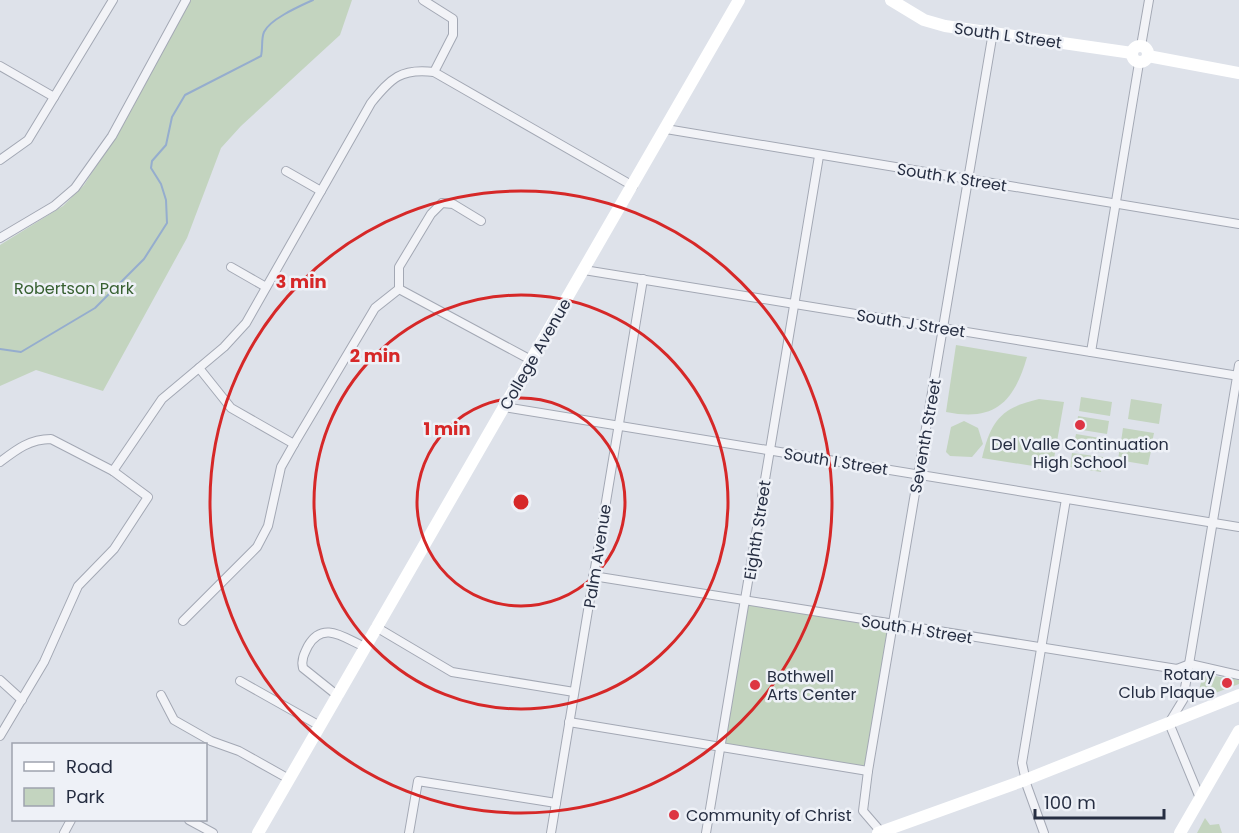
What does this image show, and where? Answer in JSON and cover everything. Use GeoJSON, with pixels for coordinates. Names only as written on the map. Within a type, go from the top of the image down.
{"type":"FeatureCollection","features":[{"type":"Feature","properties":{"kind":"street"},"geometry":{"type":"LineString","coordinates":[[0,160],[28,140],[113,0]]}},
{"type":"Feature","properties":{"kind":"street"},"geometry":{"type":"LineString","coordinates":[[0,238],[54,207],[75,188],[112,136],[186,0]]}},
{"type":"Feature","properties":{"kind":"street"},"geometry":{"type":"LineString","coordinates":[[423,0],[453,19],[453,35],[434,72]]}},
{"type":"Feature","properties":{"kind":"street","name":"College Avenue"},"geometry":{"type":"LineString","coordinates":[[258,833],[739,0]]}},
{"type":"Feature","properties":{"kind":"street","name":"South L Street"},"geometry":{"type":"LineString","coordinates":[[891,0],[924,20],[1239,73]]}},
{"type":"Feature","properties":{"kind":"street"},"geometry":{"type":"LineString","coordinates":[[1091,352],[1149,0]]}},
{"type":"Feature","properties":{"kind":"street","name":"Seventh Street"},"geometry":{"type":"LineString","coordinates":[[880,833],[863,812],[868,771],[993,32]]}},
{"type":"Feature","properties":{"kind":"street"},"geometry":{"type":"LineString","coordinates":[[0,66],[54,97]]}},
{"type":"Feature","properties":{"kind":"street"},"geometry":{"type":"LineString","coordinates":[[113,471],[162,399],[224,347],[246,323],[370,103],[392,78],[416,70],[434,72],[633,186]]}},
{"type":"Feature","properties":{"kind":"street","name":"South K Street"},"geometry":{"type":"LineString","coordinates":[[666,129],[1239,224]]}},
{"type":"Feature","properties":{"kind":"street","name":"Eighth Street"},"geometry":{"type":"LineString","coordinates":[[706,833],[819,156]]}},
{"type":"Feature","properties":{"kind":"street"},"geometry":{"type":"LineString","coordinates":[[286,171],[321,190]]}},
{"type":"Feature","properties":{"kind":"street"},"geometry":{"type":"LineString","coordinates":[[399,289],[399,267],[431,214],[442,203],[453,204],[481,221]]}},
{"type":"Feature","properties":{"kind":"street"},"geometry":{"type":"LineString","coordinates":[[231,267],[266,287]]}},
{"type":"Feature","properties":{"kind":"street","name":"South J Street"},"geometry":{"type":"LineString","coordinates":[[584,270],[1238,376]]}},
{"type":"Feature","properties":{"kind":"street","name":"Palm Avenue"},"geometry":{"type":"LineString","coordinates":[[551,833],[643,279]]}},
{"type":"Feature","properties":{"kind":"street"},"geometry":{"type":"LineString","coordinates":[[399,289],[531,360]]}},
{"type":"Feature","properties":{"kind":"street"},"geometry":{"type":"LineString","coordinates":[[183,621],[257,547],[270,518],[281,467],[375,308],[399,289]]}},
{"type":"Feature","properties":{"kind":"street"},"geometry":{"type":"LineString","coordinates":[[1169,723],[1183,702],[1215,523],[1239,365]]}},
{"type":"Feature","properties":{"kind":"street"},"geometry":{"type":"LineString","coordinates":[[199,368],[231,408],[294,444]]}},
{"type":"Feature","properties":{"kind":"street","name":"South I Street"},"geometry":{"type":"LineString","coordinates":[[504,407],[1239,527]]}},
{"type":"Feature","properties":{"kind":"street"},"geometry":{"type":"LineString","coordinates":[[0,462],[23,444],[40,439],[51,439],[113,471],[148,497],[114,549],[78,586],[44,662],[0,736]]}},
{"type":"Feature","properties":{"kind":"street"},"geometry":{"type":"LineString","coordinates":[[1044,833],[1025,780],[1022,763],[1066,499]]}},
{"type":"Feature","properties":{"kind":"street","name":"South H Street"},"geometry":{"type":"LineString","coordinates":[[594,576],[1041,649],[1177,669],[1190,664],[1239,675]]}},
{"type":"Feature","properties":{"kind":"street"},"geometry":{"type":"LineString","coordinates":[[376,627],[452,672],[574,692]]}},
{"type":"Feature","properties":{"kind":"street"},"geometry":{"type":"LineString","coordinates":[[338,696],[303,669],[304,654],[313,637],[320,632],[329,632],[365,647]]}},
{"type":"Feature","properties":{"kind":"street"},"geometry":{"type":"LineString","coordinates":[[0,680],[22,700]]}},
{"type":"Feature","properties":{"kind":"street"},"geometry":{"type":"LineString","coordinates":[[240,681],[320,726]]}},
{"type":"Feature","properties":{"kind":"street"},"geometry":{"type":"LineString","coordinates":[[161,694],[174,720],[211,741],[239,751],[289,779]]}},
{"type":"Feature","properties":{"kind":"street"},"geometry":{"type":"LineString","coordinates":[[880,833],[1025,780],[1239,695]]}},
{"type":"Feature","properties":{"kind":"street"},"geometry":{"type":"LineString","coordinates":[[569,722],[868,771]]}},
{"type":"Feature","properties":{"kind":"street"},"geometry":{"type":"LineString","coordinates":[[1169,723],[1200,798]]}},
{"type":"Feature","properties":{"kind":"street"},"geometry":{"type":"LineString","coordinates":[[1180,833],[1239,731]]}},
{"type":"Feature","properties":{"kind":"street"},"geometry":{"type":"LineString","coordinates":[[409,833],[418,781],[556,803]]}},
{"type":"Feature","properties":{"kind":"street"},"geometry":{"type":"LineString","coordinates":[[192,821],[213,833]]}},
{"type":"Feature","properties":{"kind":"green space","name":"Robertson Park"},"geometry":{"type":"Polygon","coordinates":[[[191,0],[352,0],[340,35],[241,126],[221,148],[187,238],[103,391],[36,370],[0,386],[0,245],[63,206],[84,185],[126,120],[191,0]]]}},
{"type":"Feature","properties":{"kind":"green space"},"geometry":{"type":"Polygon","coordinates":[[[956,345],[1027,357],[1016,386],[1000,405],[978,414],[946,412],[956,345]]]}},
{"type":"Feature","properties":{"kind":"green space"},"geometry":{"type":"Polygon","coordinates":[[[1081,397],[1112,402],[1110,416],[1079,411],[1081,397]]]}},
{"type":"Feature","properties":{"kind":"green space"},"geometry":{"type":"Polygon","coordinates":[[[1039,399],[1064,402],[1053,464],[1046,468],[982,458],[989,434],[1000,418],[1015,407],[1039,399]]]}},
{"type":"Feature","properties":{"kind":"green space"},"geometry":{"type":"Polygon","coordinates":[[[1131,399],[1162,404],[1159,424],[1128,419],[1131,399]]]}},
{"type":"Feature","properties":{"kind":"green space"},"geometry":{"type":"Polygon","coordinates":[[[1078,416],[1109,421],[1107,434],[1076,429],[1078,416]]]}},
{"type":"Feature","properties":{"kind":"green space"},"geometry":{"type":"Polygon","coordinates":[[[964,421],[978,428],[983,444],[972,457],[950,456],[946,452],[951,427],[964,421]]]}},
{"type":"Feature","properties":{"kind":"green space"},"geometry":{"type":"Polygon","coordinates":[[[1123,428],[1154,433],[1151,447],[1121,442],[1123,428]]]}},
{"type":"Feature","properties":{"kind":"green space"},"geometry":{"type":"Polygon","coordinates":[[[1076,434],[1106,439],[1104,453],[1073,448],[1076,434]]]}},
{"type":"Feature","properties":{"kind":"green space"},"geometry":{"type":"Polygon","coordinates":[[[1120,446],[1151,451],[1148,465],[1118,460],[1120,446]]]}},
{"type":"Feature","properties":{"kind":"green space"},"geometry":{"type":"Polygon","coordinates":[[[1072,453],[1103,457],[1101,472],[1070,467],[1072,453]]]}},
{"type":"Feature","properties":{"kind":"green space"},"geometry":{"type":"Polygon","coordinates":[[[745,601],[894,625],[868,771],[721,747],[745,601]]]}},
{"type":"Feature","properties":{"kind":"green space"},"geometry":{"type":"Polygon","coordinates":[[[1203,674],[1239,680],[1239,684],[1202,698],[1198,695],[1203,674]]]}},
{"type":"Feature","properties":{"kind":"green space"},"geometry":{"type":"Polygon","coordinates":[[[1205,818],[1210,825],[1219,824],[1222,833],[1197,833],[1205,818]]]}},
{"type":"Feature","properties":{"kind":"waterway"},"geometry":{"type":"LineString","coordinates":[[0,349],[21,352],[95,308],[144,259],[167,223],[166,200],[161,184],[151,168],[152,161],[166,145],[172,117],[185,95],[261,56],[263,35],[267,27],[286,13],[313,0]]}},
{"type":"Feature","properties":{"kind":"place","name":"Del Valle Continuation High School"},"geometry":{"type":"Point","coordinates":[1080,425]}},
{"type":"Feature","properties":{"kind":"place","name":"Rotary Club Plaque"},"geometry":{"type":"Point","coordinates":[1227,683]}},
{"type":"Feature","properties":{"kind":"place","name":"Bothwell Arts Center"},"geometry":{"type":"Point","coordinates":[755,685]}},
{"type":"Feature","properties":{"kind":"place","name":"Community of Christ"},"geometry":{"type":"Point","coordinates":[674,815]}}]}
